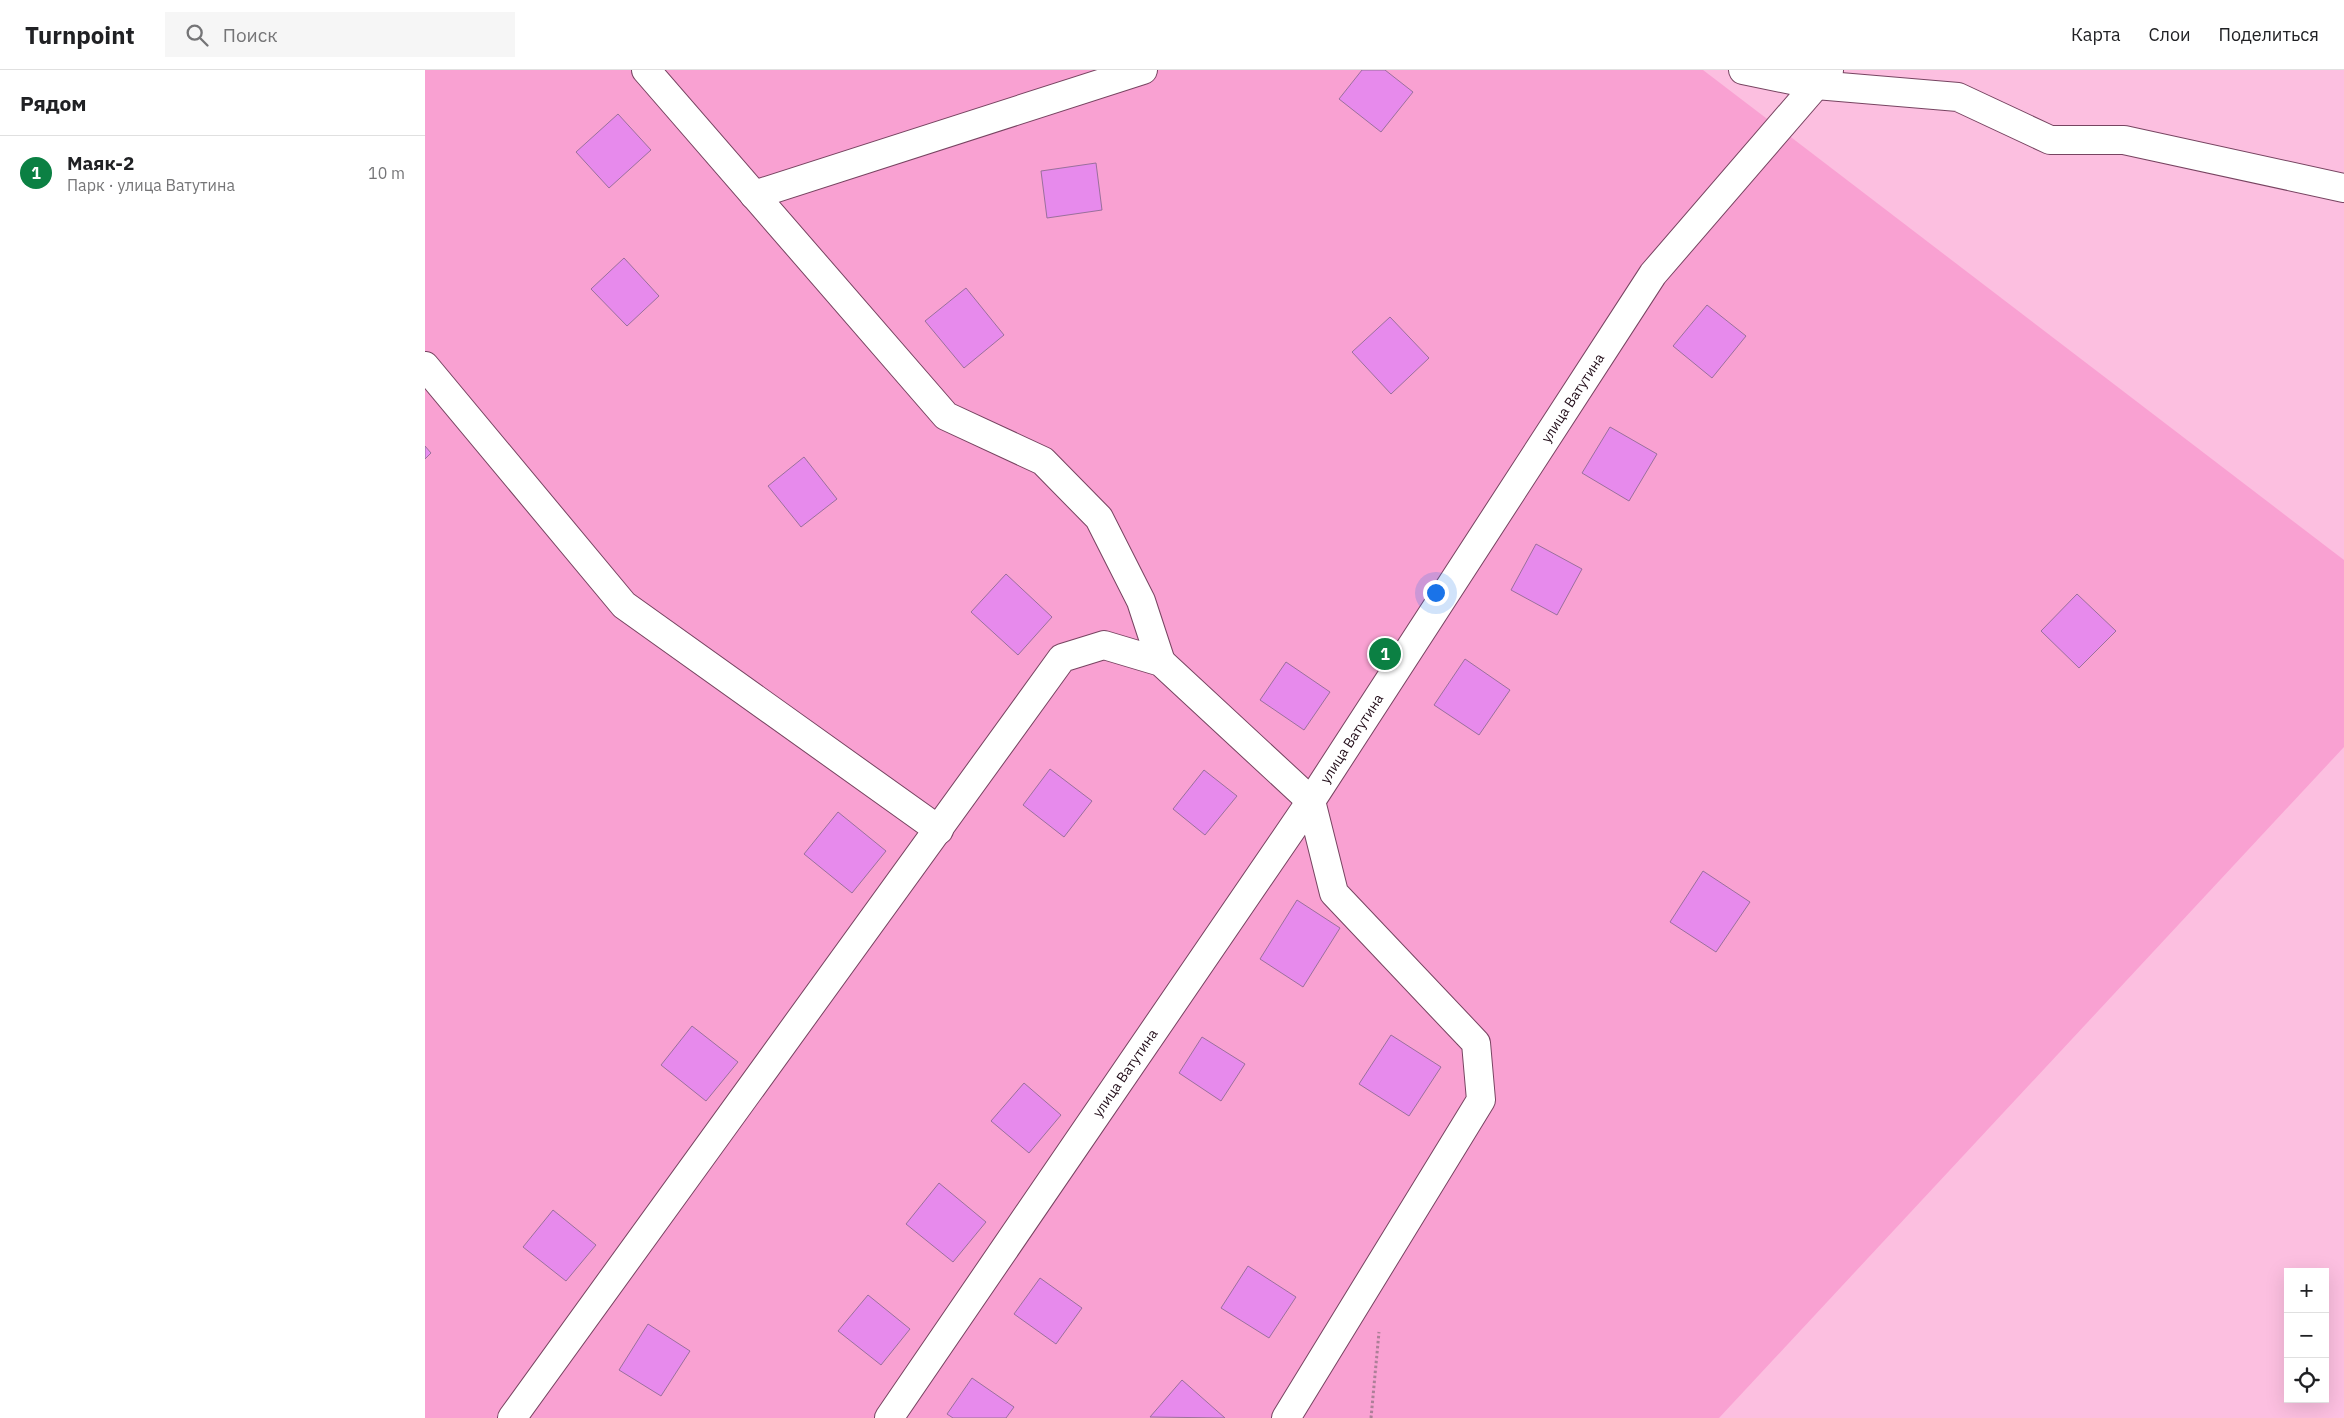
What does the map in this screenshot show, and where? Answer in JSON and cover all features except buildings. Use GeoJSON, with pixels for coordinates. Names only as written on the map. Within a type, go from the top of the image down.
{"type":"FeatureCollection","features":[{"type":"Feature","properties":{"kind":"street"},"geometry":{"type":"LineString","coordinates":[[646,70],[947,416],[1043,461],[1099,518],[1141,601],[1161,662]]}},
{"type":"Feature","properties":{"kind":"street"},"geometry":{"type":"LineString","coordinates":[[754,195],[1143,70]]}},
{"type":"Feature","properties":{"kind":"street"},"geometry":{"type":"LineString","coordinates":[[1743,70],[1823,78],[1958,98],[2050,140],[2124,140],[2344,188]]}},
{"type":"Feature","properties":{"kind":"street","name":"улица Ватутина"},"geometry":{"type":"LineString","coordinates":[[889,1418],[1311,801],[1653,274],[1823,78]]}},
{"type":"Feature","properties":{"kind":"street"},"geometry":{"type":"LineString","coordinates":[[425,366],[624,605],[939,830]]}},
{"type":"Feature","properties":{"kind":"street"},"geometry":{"type":"LineString","coordinates":[[512,1418],[1063,658],[1104,645],[1161,662],[1311,801],[1334,893],[1476,1043],[1481,1100],[1285,1418]]}},
{"type":"Feature","properties":{"kind":"path"},"geometry":{"type":"LineString","coordinates":[[1371,1418],[1379,1330]]}},
{"type":"Feature","properties":{"kind":"shaded area"},"geometry":{"type":"Polygon","coordinates":[[[425,70],[1703,70],[2344,560],[2344,747],[1719,1418],[425,1418],[425,70]]]}},
{"type":"Feature","properties":{"kind":"place","name":"Маяк-2"},"geometry":{"type":"Point","coordinates":[1385,654]}}]}
